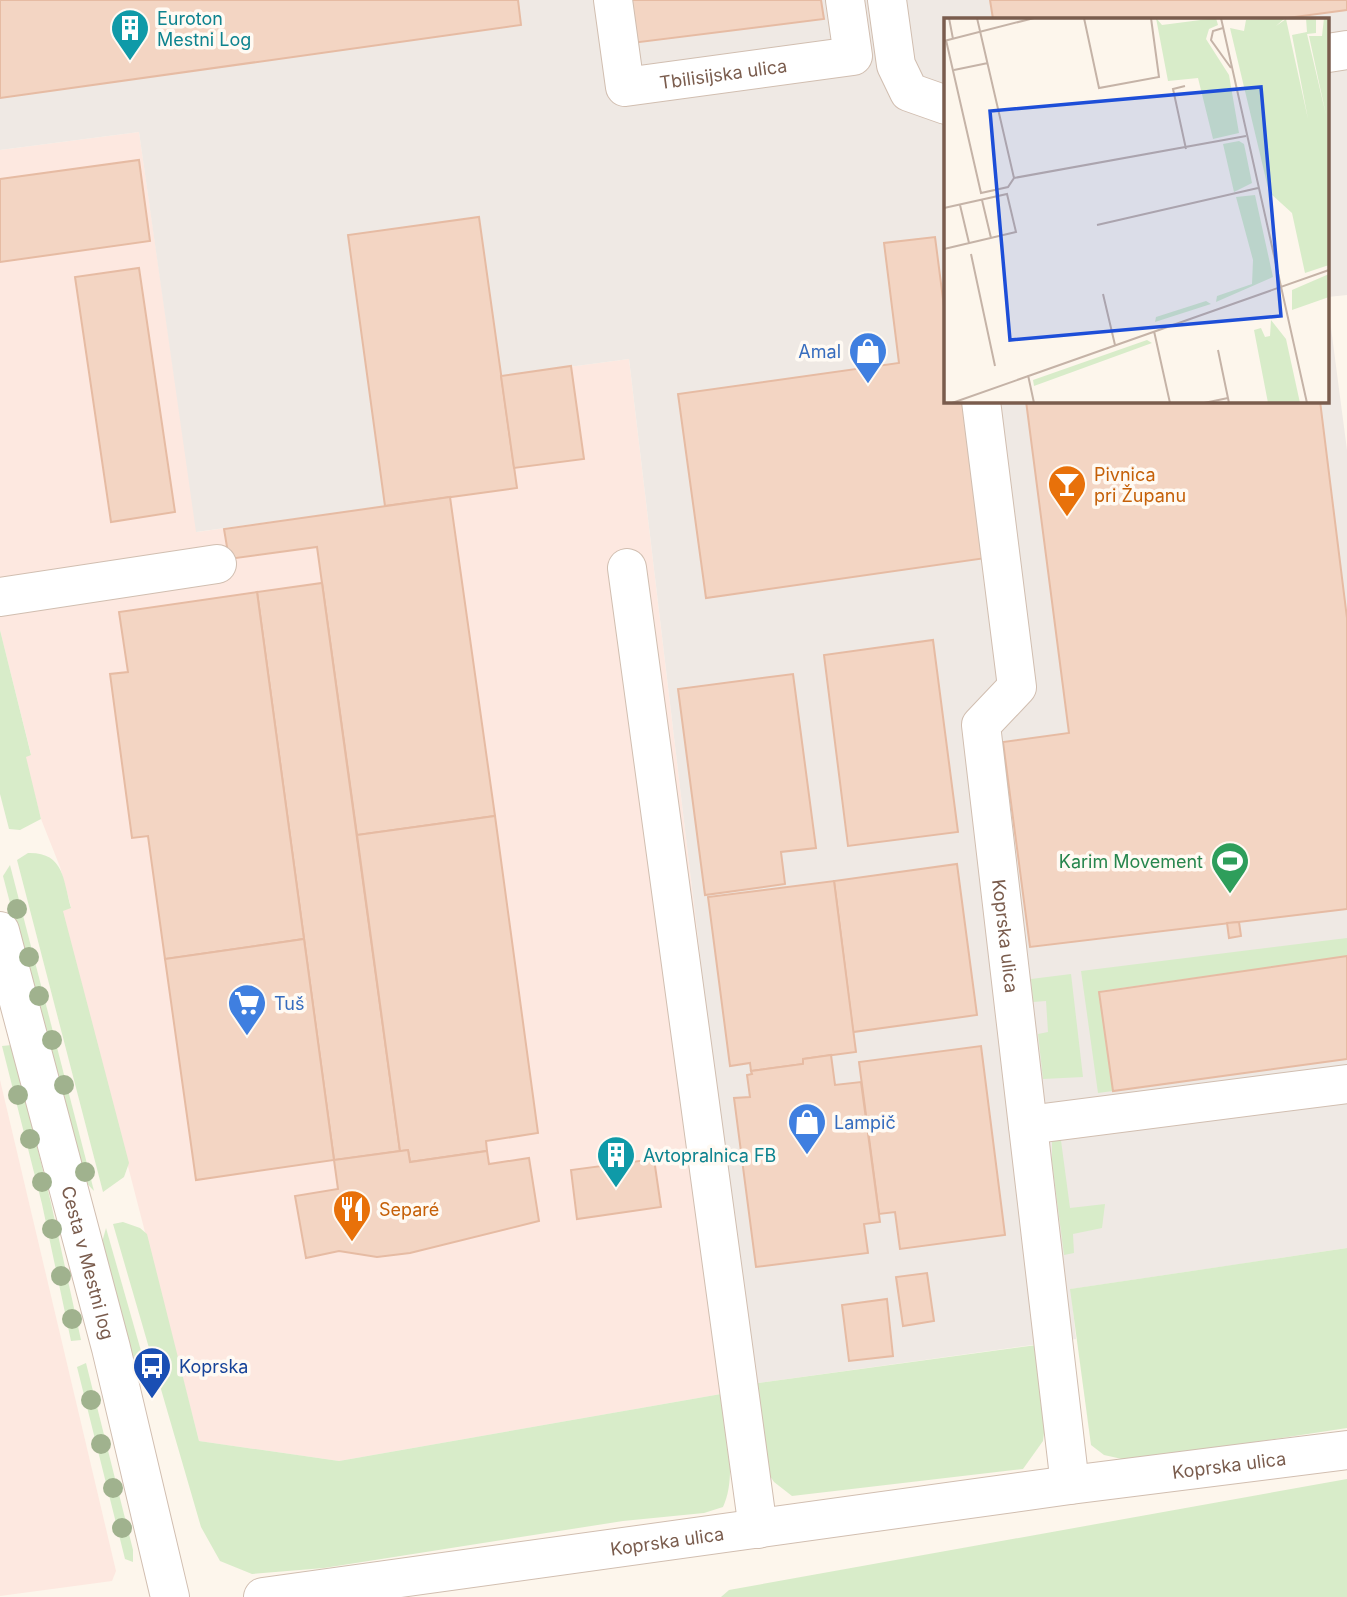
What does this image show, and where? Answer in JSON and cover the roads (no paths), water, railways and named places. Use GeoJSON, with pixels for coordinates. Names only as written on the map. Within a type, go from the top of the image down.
{"type":"FeatureCollection","features":[{"type":"Feature","properties":{"kind":"street","name":"Tbilisijska ulica"},"geometry":{"type":"LineString","coordinates":[[613,0],[625,88],[853,56],[845,0]]}},
{"type":"Feature","properties":{"kind":"street"},"geometry":{"type":"LineString","coordinates":[[887,0],[896,65],[909,92],[944,110]]}},
{"type":"Feature","properties":{"kind":"street","name":"Koprska ulica"},"geometry":{"type":"LineString","coordinates":[[981,402],[1017,687],[981,725],[1070,1485]]}},
{"type":"Feature","properties":{"kind":"street"},"geometry":{"type":"LineString","coordinates":[[0,597],[217,564]]}},
{"type":"Feature","properties":{"kind":"street"},"geometry":{"type":"LineString","coordinates":[[627,568],[758,1529]]}},
{"type":"Feature","properties":{"kind":"street","name":"Cesta v Mestni log"},"geometry":{"type":"LineString","coordinates":[[0,931],[111,1348],[170,1597]]}},
{"type":"Feature","properties":{"kind":"street"},"geometry":{"type":"LineString","coordinates":[[1028,1125],[1347,1084]]}},
{"type":"Feature","properties":{"kind":"street","name":"Koprska ulica"},"geometry":{"type":"LineString","coordinates":[[263,1597],[1070,1485],[1347,1450]]}},
{"type":"Feature","properties":{"kind":"place","name":"Euroton Mestni Log"},"geometry":{"type":"Point","coordinates":[130,62]}},
{"type":"Feature","properties":{"kind":"place","name":"Amal"},"geometry":{"type":"Point","coordinates":[868,385]}},
{"type":"Feature","properties":{"kind":"place","name":"Pivnica pri Županu"},"geometry":{"type":"Point","coordinates":[1067,518]}},
{"type":"Feature","properties":{"kind":"place","name":"Karim Movement"},"geometry":{"type":"Point","coordinates":[1230,895]}},
{"type":"Feature","properties":{"kind":"place","name":"Tuš"},"geometry":{"type":"Point","coordinates":[247,1037]}},
{"type":"Feature","properties":{"kind":"place","name":"Lampič"},"geometry":{"type":"Point","coordinates":[807,1156]}},
{"type":"Feature","properties":{"kind":"place","name":"Avtopralnica FB"},"geometry":{"type":"Point","coordinates":[616,1189]}},
{"type":"Feature","properties":{"kind":"place","name":"Separé"},"geometry":{"type":"Point","coordinates":[352,1243]}},
{"type":"Feature","properties":{"kind":"place","name":"Koprska"},"geometry":{"type":"Point","coordinates":[152,1400]}}]}
